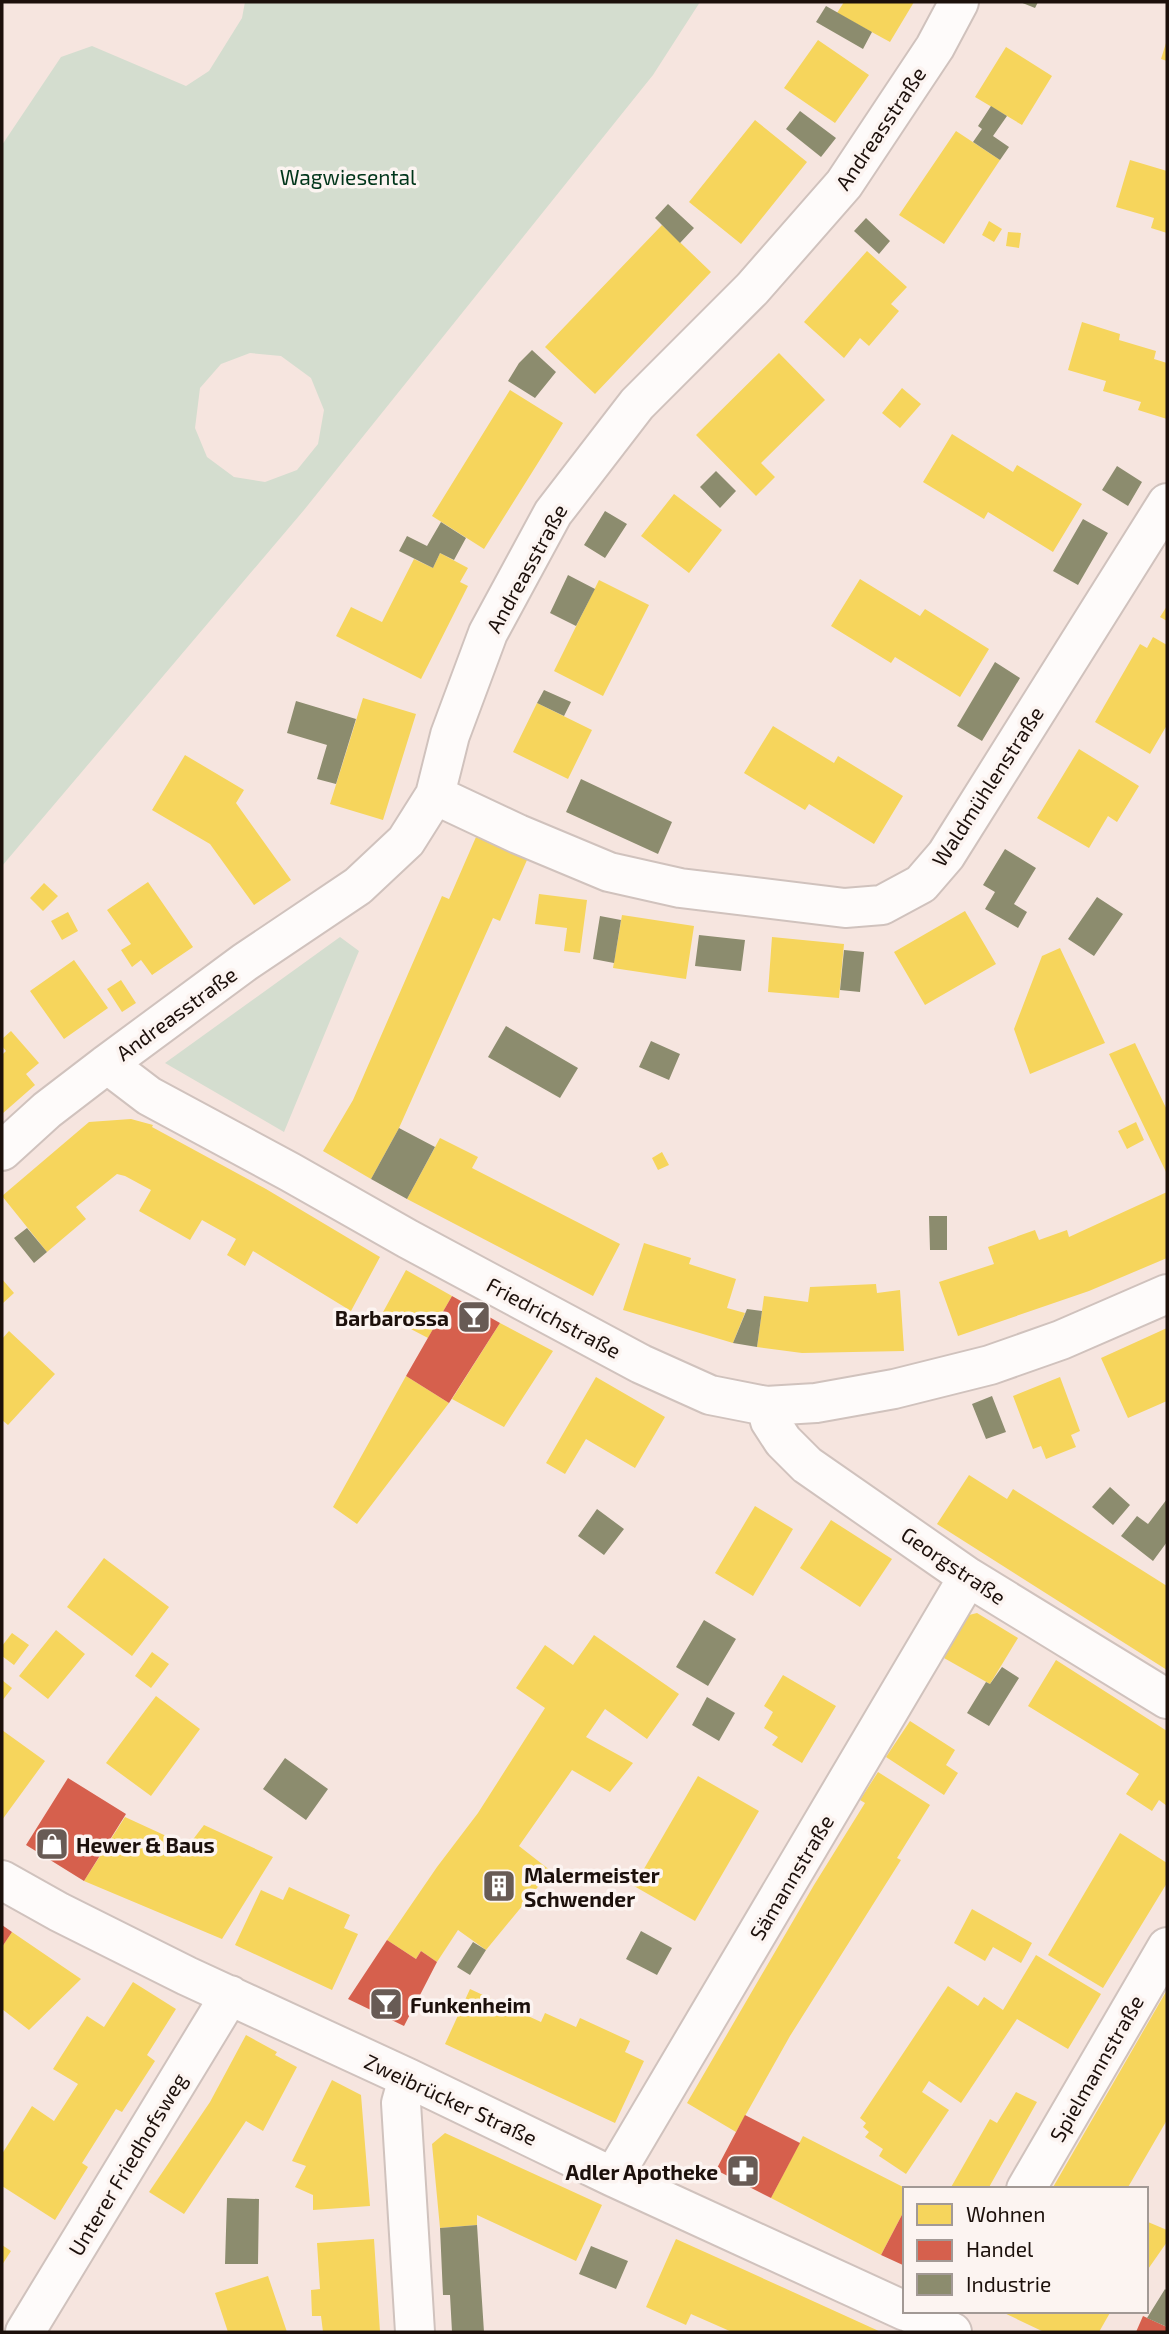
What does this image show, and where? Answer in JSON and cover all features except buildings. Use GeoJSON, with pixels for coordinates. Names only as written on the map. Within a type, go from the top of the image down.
{"type":"FeatureCollection","features":[{"type":"Feature","properties":{"kind":"street","name":"Andreasstraße"},"geometry":{"type":"LineString","coordinates":[[107,1063],[245,962],[358,886],[406,841],[435,794],[450,735],[488,633],[553,513],[637,404],[751,289],[844,184],[935,47],[959,2]]}},
{"type":"Feature","properties":{"kind":"street","name":"Waldmühlenstraße"},"geometry":{"type":"LineString","coordinates":[[435,794],[518,834],[610,872],[680,888],[845,908],[882,905],[921,884],[946,855],[1167,503]]}},
{"type":"Feature","properties":{"kind":"street"},"geometry":{"type":"LineString","coordinates":[[2,1151],[47,1110],[107,1063]]}},
{"type":"Feature","properties":{"kind":"street","name":"Friedrichstraße"},"geometry":{"type":"LineString","coordinates":[[107,1063],[149,1096],[290,1171],[408,1239],[641,1364],[710,1395],[766,1406],[816,1403],[894,1389],[990,1365],[1061,1340],[1167,1294]]}},
{"type":"Feature","properties":{"kind":"street","name":"Georgstraße"},"geometry":{"type":"LineString","coordinates":[[766,1406],[770,1421],[783,1441],[807,1465],[968,1577],[1167,1699]]}},
{"type":"Feature","properties":{"kind":"street","name":"Sämannstraße"},"geometry":{"type":"LineString","coordinates":[[614,2177],[968,1577]]}},
{"type":"Feature","properties":{"kind":"street","name":"Zweibrücker Straße"},"geometry":{"type":"LineString","coordinates":[[2,1880],[59,1912],[230,1996],[903,2310]]}},
{"type":"Feature","properties":{"kind":"street","name":"Spielmannstraße"},"geometry":{"type":"LineString","coordinates":[[1027,2187],[1167,1947]]}},
{"type":"Feature","properties":{"kind":"street","name":"Unterer Friedhofsweg"},"geometry":{"type":"LineString","coordinates":[[24,2332],[230,1996]]}},
{"type":"Feature","properties":{"kind":"street"},"geometry":{"type":"LineString","coordinates":[[408,2078],[401,2104],[415,2332]]}},
{"type":"Feature","properties":{"kind":"street","name":"Zweibrücker Straße"},"geometry":{"type":"LineString","coordinates":[[913,2313],[950,2324]]}},
{"type":"Feature","properties":{"kind":"green space","name":"Wagwiesental"},"geometry":{"type":"Polygon","coordinates":[[[245,2],[700,2],[653,75],[304,510],[2,866],[2,145],[61,57],[92,46],[186,86],[209,71],[242,18],[245,2]],[[250,353],[221,364],[200,388],[195,428],[207,457],[234,477],[265,482],[297,470],[318,444],[324,410],[311,378],[281,356],[250,353]]]}},
{"type":"Feature","properties":{"kind":"green space"},"geometry":{"type":"Polygon","coordinates":[[[340,937],[359,951],[284,1132],[165,1063],[340,937]]]}},
{"type":"Feature","properties":{"kind":"place","name":"Barbarossa"},"geometry":{"type":"Point","coordinates":[474,1317]}},
{"type":"Feature","properties":{"kind":"place","name":"Hewer & Baus"},"geometry":{"type":"Point","coordinates":[52,1844]}},
{"type":"Feature","properties":{"kind":"place","name":"Malermeister Schwender"},"geometry":{"type":"Point","coordinates":[499,1886]}},
{"type":"Feature","properties":{"kind":"place","name":"Funkenheim"},"geometry":{"type":"Point","coordinates":[386,2004]}},
{"type":"Feature","properties":{"kind":"place","name":"Adler Apotheke"},"geometry":{"type":"Point","coordinates":[743,2171]}}]}
